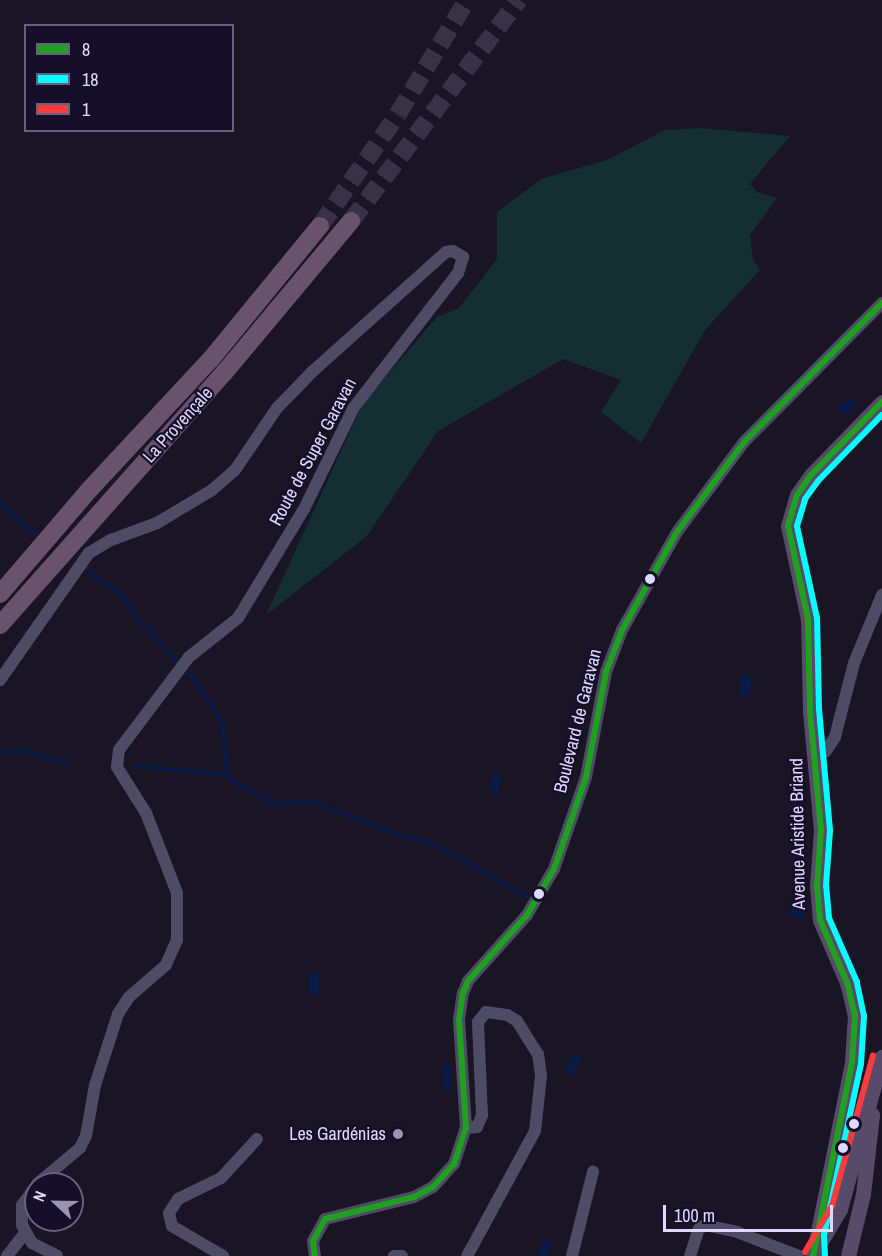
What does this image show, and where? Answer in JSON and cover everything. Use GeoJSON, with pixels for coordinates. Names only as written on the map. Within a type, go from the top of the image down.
{"type":"FeatureCollection","features":[{"type":"Feature","properties":{"kind":"highway","name":"La Provençale"},"geometry":{"type":"LineString","coordinates":[[0,625],[224,373],[351,221]]}},
{"type":"Feature","properties":{"kind":"highway","name":"La Provençale"},"geometry":{"type":"LineString","coordinates":[[0,594],[90,489],[212,359],[320,226]]}},
{"type":"Feature","properties":{"kind":"main road","name":"Avenue Aristide Briand"},"geometry":{"type":"LineString","coordinates":[[811,1255],[856,1034],[852,998],[820,920],[817,754],[810,711],[808,619],[790,542],[790,513],[811,475],[882,402]]}},
{"type":"Feature","properties":{"kind":"main road"},"geometry":{"type":"LineString","coordinates":[[811,1255],[832,1227],[840,1209],[882,1057]]}},
{"type":"Feature","properties":{"kind":"main road"},"geometry":{"type":"LineString","coordinates":[[854,1250],[865,1176],[873,1094]]}},
{"type":"Feature","properties":{"kind":"main road"},"geometry":{"type":"LineString","coordinates":[[840,1209],[861,1204]]}},
{"type":"Feature","properties":{"kind":"main road"},"geometry":{"type":"LineString","coordinates":[[832,1227],[854,1250]]}},
{"type":"Feature","properties":{"kind":"street","name":"Route de Super Garavan"},"geometry":{"type":"LineString","coordinates":[[0,680],[89,553],[111,540],[157,523],[212,490],[235,470],[277,408],[313,370],[446,252],[453,251],[463,257],[458,273],[354,407],[304,509],[238,618],[189,657],[119,750],[117,766],[146,813],[177,893],[177,940],[166,965],[129,997],[113,1025],[95,1085],[86,1136],[80,1148],[52,1172]]}},
{"type":"Feature","properties":{"kind":"street","name":"Boulevard de Garavan"},"geometry":{"type":"LineString","coordinates":[[315,1256],[313,1241],[325,1219],[414,1197],[433,1187],[454,1164],[466,1128],[459,1020],[463,993],[468,981],[527,915],[554,869],[586,777],[606,672],[622,630],[677,532],[744,442],[882,303]]}},
{"type":"Feature","properties":{"kind":"street"},"geometry":{"type":"LineString","coordinates":[[817,754],[826,751],[835,737],[854,663],[882,595]]}},
{"type":"Feature","properties":{"kind":"street"},"geometry":{"type":"LineString","coordinates":[[466,1128],[477,1127],[482,1115],[478,1022],[486,1012],[507,1016],[517,1021],[538,1054],[541,1076],[535,1131],[527,1151],[467,1256]]}},
{"type":"Feature","properties":{"kind":"street"},"geometry":{"type":"LineString","coordinates":[[223,1256],[172,1226],[169,1213],[178,1199],[221,1178],[257,1139]]}},
{"type":"Feature","properties":{"kind":"street"},"geometry":{"type":"LineString","coordinates":[[572,1256],[593,1172]]}},
{"type":"Feature","properties":{"kind":"street","name":"Route de Super Garavan"},"geometry":{"type":"LineString","coordinates":[[24,1202],[22,1205],[24,1234]]}},
{"type":"Feature","properties":{"kind":"street"},"geometry":{"type":"LineString","coordinates":[[690,1256],[699,1229],[705,1225],[737,1232],[811,1255]]}},
{"type":"Feature","properties":{"kind":"street"},"geometry":{"type":"LineString","coordinates":[[7,1256],[24,1234],[32,1243],[57,1256]]}},
{"type":"Feature","properties":{"kind":"street"},"geometry":{"type":"LineString","coordinates":[[394,1256],[402,1256]]}},
{"type":"Feature","properties":{"kind":"green space"},"geometry":{"type":"Polygon","coordinates":[[[701,128],[790,136],[750,184],[757,192],[777,198],[750,235],[753,260],[760,270],[705,330],[641,443],[601,412],[621,380],[563,359],[438,431],[367,536],[266,615],[363,403],[437,317],[459,308],[497,259],[497,212],[541,179],[607,160],[665,130],[701,128]]]}},
{"type":"Feature","properties":{"kind":"water"},"geometry":{"type":"Polygon","coordinates":[[[852,398],[857,405],[843,416],[837,409],[852,398]]]}},
{"type":"Feature","properties":{"kind":"water"},"geometry":{"type":"Polygon","coordinates":[[[742,674],[753,676],[749,697],[738,695],[742,674]]]}},
{"type":"Feature","properties":{"kind":"water"},"geometry":{"type":"Polygon","coordinates":[[[495,773],[502,775],[498,794],[490,794],[490,782],[495,773]]]}},
{"type":"Feature","properties":{"kind":"water"},"geometry":{"type":"Polygon","coordinates":[[[798,895],[804,917],[800,919],[788,914],[794,896],[798,895]]]}},
{"type":"Feature","properties":{"kind":"water"},"geometry":{"type":"Polygon","coordinates":[[[309,972],[319,972],[319,994],[309,994],[309,972]]]}},
{"type":"Feature","properties":{"kind":"water"},"geometry":{"type":"Polygon","coordinates":[[[574,1053],[582,1057],[572,1076],[564,1072],[574,1053]]]}},
{"type":"Feature","properties":{"kind":"water"},"geometry":{"type":"Polygon","coordinates":[[[450,1064],[451,1091],[445,1091],[441,1065],[450,1064]]]}},
{"type":"Feature","properties":{"kind":"water"},"geometry":{"type":"Polygon","coordinates":[[[545,1239],[553,1243],[546,1256],[540,1256],[537,1254],[545,1239]]]}},
{"type":"Feature","properties":{"kind":"waterway"},"geometry":{"type":"LineString","coordinates":[[0,503],[35,534]]}},
{"type":"Feature","properties":{"kind":"waterway"},"geometry":{"type":"LineString","coordinates":[[89,573],[120,593],[137,618],[195,680],[222,723],[228,777]]}},
{"type":"Feature","properties":{"kind":"waterway"},"geometry":{"type":"LineString","coordinates":[[0,752],[25,751],[66,764]]}},
{"type":"Feature","properties":{"kind":"waterway"},"geometry":{"type":"LineString","coordinates":[[134,766],[221,774],[274,804],[315,802],[395,834],[431,843],[528,897]]}},
{"type":"Feature","properties":{"kind":"tunnel"},"geometry":{"type":"LineString","coordinates":[[320,226],[398,114],[467,0]]}},
{"type":"Feature","properties":{"kind":"tunnel"},"geometry":{"type":"LineString","coordinates":[[351,221],[519,0]]}},
{"type":"Feature","properties":{"kind":"transit line","name":"8"},"geometry":{"type":"LineString","coordinates":[[315,1256],[313,1241],[325,1219],[414,1197],[433,1187],[454,1164],[466,1128],[459,1020],[463,993],[468,981],[527,915],[554,869],[586,777],[606,672],[622,630],[677,532],[744,442],[882,303]]}},
{"type":"Feature","properties":{"kind":"transit line","name":"8"},"geometry":{"type":"LineString","coordinates":[[813,1256],[852,1062],[855,1016],[848,985],[820,920],[817,886],[821,830],[810,711],[808,619],[788,526],[797,495],[811,475],[882,402]]}},
{"type":"Feature","properties":{"kind":"transit line","name":"18"},"geometry":{"type":"LineString","coordinates":[[825,1256],[824,1235],[861,1064],[864,1016],[857,982],[829,918],[826,886],[830,830],[819,710],[817,618],[797,526],[805,499],[818,481],[882,415]]}},
{"type":"Feature","properties":{"kind":"transit line","name":"1"},"geometry":{"type":"LineString","coordinates":[[805,1252],[832,1206],[873,1055]]}},
{"type":"Feature","properties":{"kind":"place","name":"Les Gardénias"},"geometry":{"type":"Point","coordinates":[398,1134]}}]}
